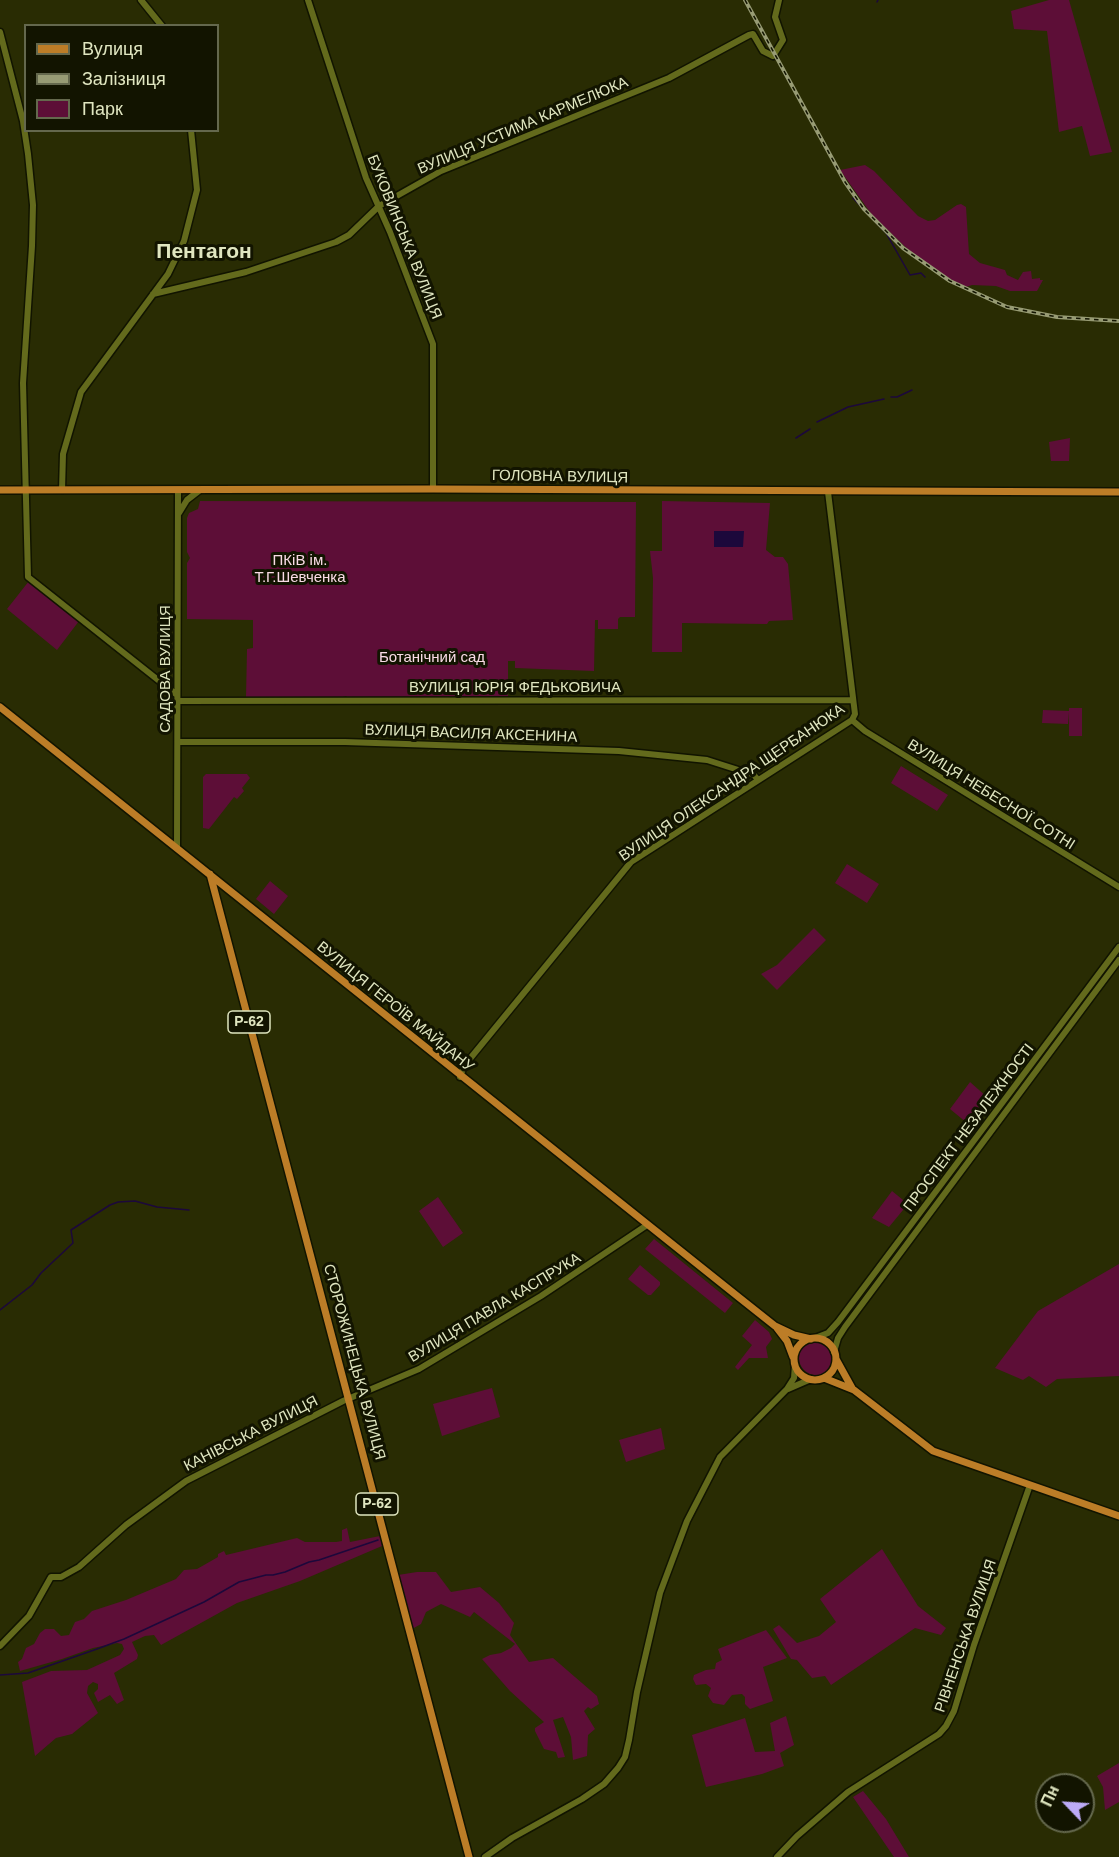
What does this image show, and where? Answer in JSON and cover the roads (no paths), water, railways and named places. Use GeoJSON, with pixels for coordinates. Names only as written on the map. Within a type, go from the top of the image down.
{"type":"FeatureCollection","features":[{"type":"Feature","properties":{"kind":"main road","name":"ГОЛОВНА ВУЛИЦЯ"},"geometry":{"type":"LineString","coordinates":[[0,490],[1119,492]]}},
{"type":"Feature","properties":{"kind":"main road","name":"ВУЛИЦЯ ГЕРОЇВ МАЙДАНУ"},"geometry":{"type":"LineString","coordinates":[[0,707],[460,1077],[775,1326]]}},
{"type":"Feature","properties":{"kind":"main road","name":"СТОРОЖИНЕЦЬКА ВУЛИЦЯ"},"geometry":{"type":"LineString","coordinates":[[210,874],[469,1857]]}},
{"type":"Feature","properties":{"kind":"main road"},"geometry":{"type":"LineString","coordinates":[[775,1326],[794,1335],[826,1341],[854,1390]]}},
{"type":"Feature","properties":{"kind":"main road"},"geometry":{"type":"LineString","coordinates":[[775,1326],[787,1341],[795,1363],[803,1376],[811,1379],[824,1378],[854,1390],[933,1451],[1119,1516]]}},
{"type":"Feature","properties":{"kind":"main road"},"geometry":{"type":"LineString","coordinates":[[795,1363],[798,1347],[813,1339]]}},
{"type":"Feature","properties":{"kind":"main road"},"geometry":{"type":"LineString","coordinates":[[824,1378],[832,1370],[835,1355]]}},
{"type":"Feature","properties":{"kind":"street"},"geometry":{"type":"LineString","coordinates":[[141,0],[160,24]]}},
{"type":"Feature","properties":{"kind":"street","name":"БУКОВИНСЬКА ВУЛИЦЯ"},"geometry":{"type":"LineString","coordinates":[[308,0],[350,134],[433,344],[433,489]]}},
{"type":"Feature","properties":{"kind":"street","name":"ВУЛИЦЯ УСТИМА КАРМЕЛЮКА"},"geometry":{"type":"LineString","coordinates":[[153,294],[246,272],[336,242],[349,235],[379,206],[423,180],[669,78],[749,35],[753,34],[763,51],[772,56],[783,40],[775,17],[779,0]]}},
{"type":"Feature","properties":{"kind":"street"},"geometry":{"type":"LineString","coordinates":[[0,32],[24,128]]}},
{"type":"Feature","properties":{"kind":"street"},"geometry":{"type":"LineString","coordinates":[[25,132],[33,205],[22,383],[28,577],[177,698]]}},
{"type":"Feature","properties":{"kind":"street"},"geometry":{"type":"LineString","coordinates":[[62,490],[63,454],[81,392],[168,274],[180,253],[197,190],[191,132]]}},
{"type":"Feature","properties":{"kind":"street"},"geometry":{"type":"LineString","coordinates":[[180,490],[185,493],[187,500]]}},
{"type":"Feature","properties":{"kind":"street","name":"САДОВА ВУЛИЦЯ"},"geometry":{"type":"LineString","coordinates":[[177,848],[180,490]]}},
{"type":"Feature","properties":{"kind":"street"},"geometry":{"type":"LineString","coordinates":[[178,516],[187,500],[200,490]]}},
{"type":"Feature","properties":{"kind":"street","name":"ВУЛИЦЯ ОЛЕКСАНДРА ЩЕРБАНЮКА"},"geometry":{"type":"LineString","coordinates":[[460,1077],[464,1066],[632,862],[756,778],[852,720],[855,714],[828,492]]}},
{"type":"Feature","properties":{"kind":"street","name":"ВУЛИЦЯ ЮРІЯ ФЕДЬКОВИЧА"},"geometry":{"type":"LineString","coordinates":[[177,698],[853,700]]}},
{"type":"Feature","properties":{"kind":"street","name":"ВУЛИЦЯ НЕБЕСНОЇ СОТНІ"},"geometry":{"type":"LineString","coordinates":[[852,720],[865,731],[1119,888]]}},
{"type":"Feature","properties":{"kind":"street","name":"ВУЛИЦЯ ВАСИЛЯ АКСЕНИНА"},"geometry":{"type":"LineString","coordinates":[[178,742],[345,742],[611,751],[707,760],[756,778]]}},
{"type":"Feature","properties":{"kind":"street","name":"ПРОСПЕКТ НЕЗАЛЕЖНОСТІ"},"geometry":{"type":"LineString","coordinates":[[813,1339],[828,1334],[838,1322],[1119,947]]}},
{"type":"Feature","properties":{"kind":"street","name":"ПРОСПЕКТ НЕЗАЛЕЖНОСТІ"},"geometry":{"type":"LineString","coordinates":[[835,1355],[837,1341],[845,1327],[1119,960]]}},
{"type":"Feature","properties":{"kind":"street","name":"ВУЛИЦЯ ПАВЛА КАСПРУКА"},"geometry":{"type":"LineString","coordinates":[[349,1398],[419,1369],[541,1296],[647,1225]]}},
{"type":"Feature","properties":{"kind":"street"},"geometry":{"type":"LineString","coordinates":[[485,1857],[512,1838],[582,1799],[604,1784],[618,1768],[627,1748],[660,1593],[684,1527],[720,1456],[787,1389],[794,1378],[795,1363]]}},
{"type":"Feature","properties":{"kind":"street"},"geometry":{"type":"LineString","coordinates":[[787,1389],[811,1379]]}},
{"type":"Feature","properties":{"kind":"street","name":"КАНІВСЬКА ВУЛИЦЯ"},"geometry":{"type":"LineString","coordinates":[[0,1646],[28,1616],[51,1577],[61,1577],[79,1567],[126,1525],[186,1481],[349,1398]]}},
{"type":"Feature","properties":{"kind":"street","name":"РІВНЕНСЬКА ВУЛИЦЯ"},"geometry":{"type":"LineString","coordinates":[[777,1857],[797,1836],[848,1792],[939,1734],[946,1726],[954,1711],[974,1645],[1030,1485]]}},
{"type":"Feature","properties":{"kind":"waterway"},"geometry":{"type":"LineString","coordinates":[[853,198],[886,233],[910,275],[921,273],[925,277]]}},
{"type":"Feature","properties":{"kind":"waterway"},"geometry":{"type":"LineString","coordinates":[[891,397],[897,397],[912,390]]}},
{"type":"Feature","properties":{"kind":"waterway"},"geometry":{"type":"LineString","coordinates":[[817,422],[848,407],[884,399]]}},
{"type":"Feature","properties":{"kind":"waterway"},"geometry":{"type":"LineString","coordinates":[[796,438],[810,429]]}},
{"type":"Feature","properties":{"kind":"waterway"},"geometry":{"type":"LineString","coordinates":[[0,1310],[32,1285],[41,1273],[73,1243],[71,1230],[110,1205],[135,1201],[157,1207],[189,1210]]}},
{"type":"Feature","properties":{"kind":"waterway"},"geometry":{"type":"LineString","coordinates":[[0,1675],[28,1673],[97,1649],[204,1602],[239,1582],[285,1572],[378,1540]]}},
{"type":"Feature","properties":{"kind":"railway"},"geometry":{"type":"LineString","coordinates":[[745,0],[845,182],[864,209],[903,248],[950,281],[1007,307],[1057,317],[1119,321]]}},
{"type":"Feature","properties":{"kind":"district","name":"Пентагон"},"geometry":{"type":"Point","coordinates":[204,252]}},
{"type":"Feature","properties":{"kind":"park label","name":"ПКіВ ім. Т.Г.Шевченка"},"geometry":{"type":"Point","coordinates":[300,570]}},
{"type":"Feature","properties":{"kind":"park label","name":"Ботанічний сад"},"geometry":{"type":"Point","coordinates":[432,658]}}]}
